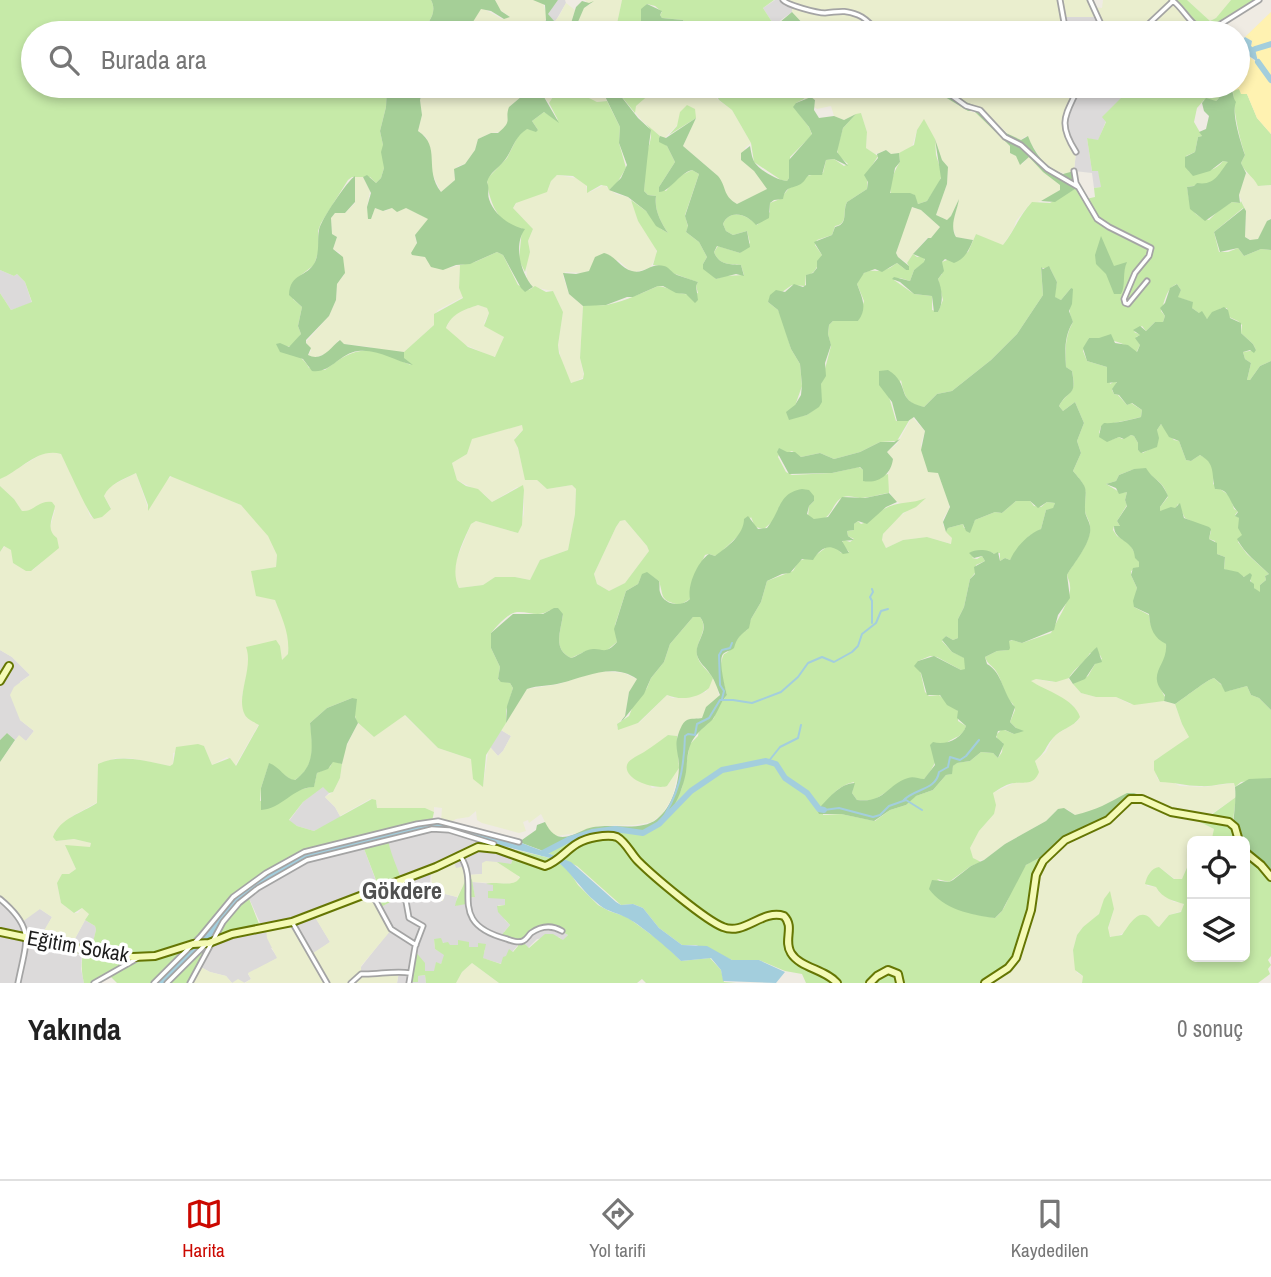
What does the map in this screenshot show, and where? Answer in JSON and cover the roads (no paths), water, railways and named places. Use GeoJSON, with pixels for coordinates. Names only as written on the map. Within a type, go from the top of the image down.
{"type":"FeatureCollection","features":[{"type":"Feature","properties":{"kind":"street"},"geometry":{"type":"LineString","coordinates":[[783,0],[790,6],[822,13],[839,10],[869,21]]}},
{"type":"Feature","properties":{"kind":"street"},"geometry":{"type":"LineString","coordinates":[[1060,0],[1064,21]]}},
{"type":"Feature","properties":{"kind":"street"},"geometry":{"type":"LineString","coordinates":[[1090,0],[1100,21]]}},
{"type":"Feature","properties":{"kind":"street"},"geometry":{"type":"LineString","coordinates":[[1151,21],[1172,0],[1184,9],[1192,21]]}},
{"type":"Feature","properties":{"kind":"street"},"geometry":{"type":"LineString","coordinates":[[1226,21],[1259,0]]}},
{"type":"Feature","properties":{"kind":"street"},"geometry":{"type":"LineString","coordinates":[[955,98],[966,106],[980,110],[1005,137],[1021,145],[1047,169],[1078,187]]}},
{"type":"Feature","properties":{"kind":"street"},"geometry":{"type":"LineString","coordinates":[[1073,98],[1065,116],[1068,137],[1076,152]]}},
{"type":"Feature","properties":{"kind":"street"},"geometry":{"type":"LineString","coordinates":[[1074,170],[1078,187],[1094,215],[1101,222],[1151,248],[1149,256],[1135,273],[1124,299],[1125,303],[1133,301],[1147,281]]}},
{"type":"Feature","properties":{"kind":"street"},"geometry":{"type":"LineString","coordinates":[[0,681],[9,666]]}},
{"type":"Feature","properties":{"kind":"street"},"geometry":{"type":"LineString","coordinates":[[985,983],[1008,968],[1016,958],[1031,910],[1036,875],[1043,861],[1070,836],[1112,818],[1130,799],[1137,798],[1171,812],[1229,822],[1236,827],[1238,836]]}},
{"type":"Feature","properties":{"kind":"street"},"geometry":{"type":"LineString","coordinates":[[167,983],[239,903],[304,852],[426,822],[451,822],[494,841],[504,851],[545,866],[580,842],[596,837],[614,836],[623,842],[647,870],[721,926],[738,929],[770,915],[784,916],[790,925],[788,946],[792,954],[826,973],[837,983]]}},
{"type":"Feature","properties":{"kind":"street"},"geometry":{"type":"LineString","coordinates":[[154,983],[202,943],[233,897],[273,874],[307,860],[432,829],[494,841],[519,842]]}},
{"type":"Feature","properties":{"kind":"street","name":"Eğitim Sokak"},"geometry":{"type":"LineString","coordinates":[[0,932],[105,954],[139,957],[166,954],[232,934],[292,922],[440,865],[494,841]]}},
{"type":"Feature","properties":{"kind":"street"},"geometry":{"type":"LineString","coordinates":[[460,855],[466,866],[469,913],[481,926],[504,939],[518,942],[544,928],[553,926],[562,931]]}},
{"type":"Feature","properties":{"kind":"street"},"geometry":{"type":"LineString","coordinates":[[1250,856],[1271,877]]}},
{"type":"Feature","properties":{"kind":"street"},"geometry":{"type":"LineString","coordinates":[[402,880],[409,917],[423,926],[416,945],[409,983]]}},
{"type":"Feature","properties":{"kind":"street"},"geometry":{"type":"LineString","coordinates":[[371,892],[391,929],[416,945]]}},
{"type":"Feature","properties":{"kind":"street"},"geometry":{"type":"LineString","coordinates":[[0,899],[18,916],[27,937],[18,983]]}},
{"type":"Feature","properties":{"kind":"street"},"geometry":{"type":"LineString","coordinates":[[292,922],[327,983]]}},
{"type":"Feature","properties":{"kind":"street"},"geometry":{"type":"LineString","coordinates":[[190,983],[202,943]]}},
{"type":"Feature","properties":{"kind":"street"},"geometry":{"type":"LineString","coordinates":[[94,983],[139,957]]}},
{"type":"Feature","properties":{"kind":"street"},"geometry":{"type":"LineString","coordinates":[[870,983],[888,970],[898,974],[900,983]]}},
{"type":"Feature","properties":{"kind":"street"},"geometry":{"type":"LineString","coordinates":[[351,983],[360,974],[399,971],[410,973]]}},
{"type":"Feature","properties":{"kind":"water"},"geometry":{"type":"Polygon","coordinates":[[[1250,40],[1255,49],[1258,62],[1250,57],[1250,40]]]}},
{"type":"Feature","properties":{"kind":"water"},"geometry":{"type":"Polygon","coordinates":[[[438,821],[519,842],[571,862],[616,902],[643,908],[659,928],[682,945],[707,946],[732,960],[759,960],[785,972],[776,983],[723,981],[721,970],[711,958],[681,961],[638,925],[599,905],[554,859],[437,829],[307,860],[258,888],[232,911],[203,948],[167,983],[154,983],[200,937],[233,897],[296,855],[438,821]]]}},
{"type":"Feature","properties":{"kind":"waterway"},"geometry":{"type":"LineString","coordinates":[[1255,49],[1271,44]]}},
{"type":"Feature","properties":{"kind":"waterway"},"geometry":{"type":"LineString","coordinates":[[1258,62],[1271,80]]}},
{"type":"Feature","properties":{"kind":"waterway"},"geometry":{"type":"LineString","coordinates":[[872,589],[872,623]]}},
{"type":"Feature","properties":{"kind":"waterway"},"geometry":{"type":"LineString","coordinates":[[659,824],[679,782],[685,736],[695,735],[697,724],[709,718],[720,700],[752,703],[781,692],[798,677],[808,663],[822,657],[834,662],[852,652],[858,646],[862,634],[876,623],[881,611],[888,609]]}},
{"type":"Feature","properties":{"kind":"waterway"},"geometry":{"type":"LineString","coordinates":[[722,699],[724,691],[720,685],[719,655],[722,650],[730,648],[732,643]]}},
{"type":"Feature","properties":{"kind":"waterway"},"geometry":{"type":"LineString","coordinates":[[768,762],[780,747],[798,738],[801,725]]}},
{"type":"Feature","properties":{"kind":"waterway"},"geometry":{"type":"LineString","coordinates":[[903,801],[934,783],[939,772],[948,767],[950,757],[960,760],[979,740]]}},
{"type":"Feature","properties":{"kind":"waterway"},"geometry":{"type":"LineString","coordinates":[[543,853],[570,839],[592,832],[615,829],[643,833],[659,824],[691,791],[722,770],[766,761],[776,764],[785,778],[807,793],[819,809],[824,810]]}},
{"type":"Feature","properties":{"kind":"waterway"},"geometry":{"type":"LineString","coordinates":[[824,810],[839,808],[873,817],[880,815],[889,806],[906,800],[922,810]]}},
{"type":"Feature","properties":{"kind":"district","name":"Gökdere"},"geometry":{"type":"Point","coordinates":[402,890]}}]}
